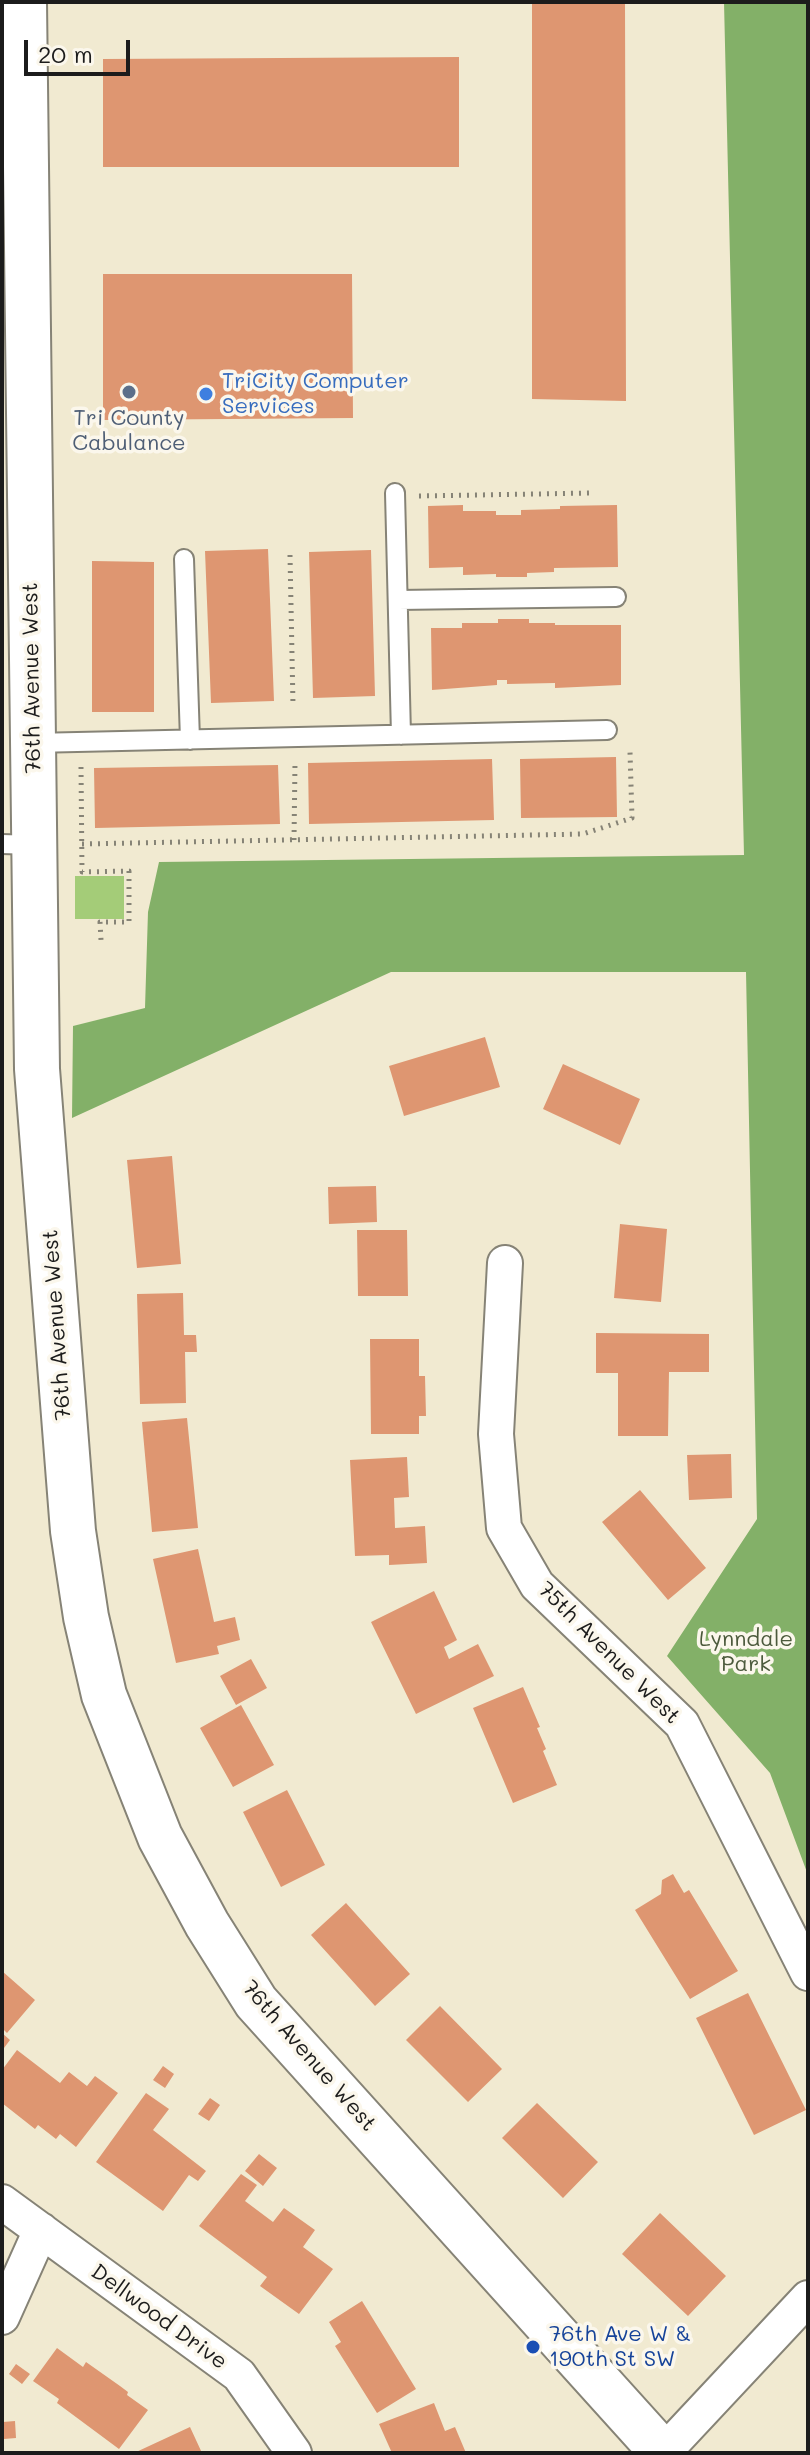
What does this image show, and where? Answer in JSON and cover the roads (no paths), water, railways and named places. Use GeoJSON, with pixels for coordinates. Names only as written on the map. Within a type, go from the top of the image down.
{"type":"FeatureCollection","features":[{"type":"Feature","properties":{"kind":"street","name":"76th Avenue West"},"geometry":{"type":"LineString","coordinates":[[16,7],[33,743],[18,845],[73,1531],[86,1617],[104,1695],[160,1837],[207,1924],[256,2002],[663,2453]]}},
{"type":"Feature","properties":{"kind":"street","name":"75th Avenue West"},"geometry":{"type":"LineString","coordinates":[[505,1263],[496,1434],[504,1528],[537,1585],[682,1724],[808,1973]]}},
{"type":"Feature","properties":{"kind":"street","name":"Dellwood Drive"},"geometry":{"type":"LineString","coordinates":[[2,2202],[239,2375],[294,2453]]}},
{"type":"Feature","properties":{"kind":"street"},"geometry":{"type":"LineString","coordinates":[[2,2317],[41,2230]]}},
{"type":"Feature","properties":{"kind":"street"},"geometry":{"type":"LineString","coordinates":[[663,2453],[808,2298]]}},
{"type":"Feature","properties":{"kind":"lane"},"geometry":{"type":"LineString","coordinates":[[401,735],[398,600],[405,495]]}},
{"type":"Feature","properties":{"kind":"lane"},"geometry":{"type":"LineString","coordinates":[[184,559],[190,740]]}},
{"type":"Feature","properties":{"kind":"lane"},"geometry":{"type":"LineString","coordinates":[[398,600],[616,597]]}},
{"type":"Feature","properties":{"kind":"lane"},"geometry":{"type":"LineString","coordinates":[[33,743],[607,730]]}},
{"type":"Feature","properties":{"kind":"place","name":"Tri County Cabulance"},"geometry":{"type":"Point","coordinates":[129,392]}},
{"type":"Feature","properties":{"kind":"place","name":"TriCity Computer Services"},"geometry":{"type":"Point","coordinates":[206,394]}},
{"type":"Feature","properties":{"kind":"place","name":"76th Ave W & 190th St SW"},"geometry":{"type":"Point","coordinates":[533,2347]}},
{"type":"Feature","properties":{"kind":"park label","name":"Lynndale Park"},"geometry":{"type":"Point","coordinates":[746,1652]}}]}
